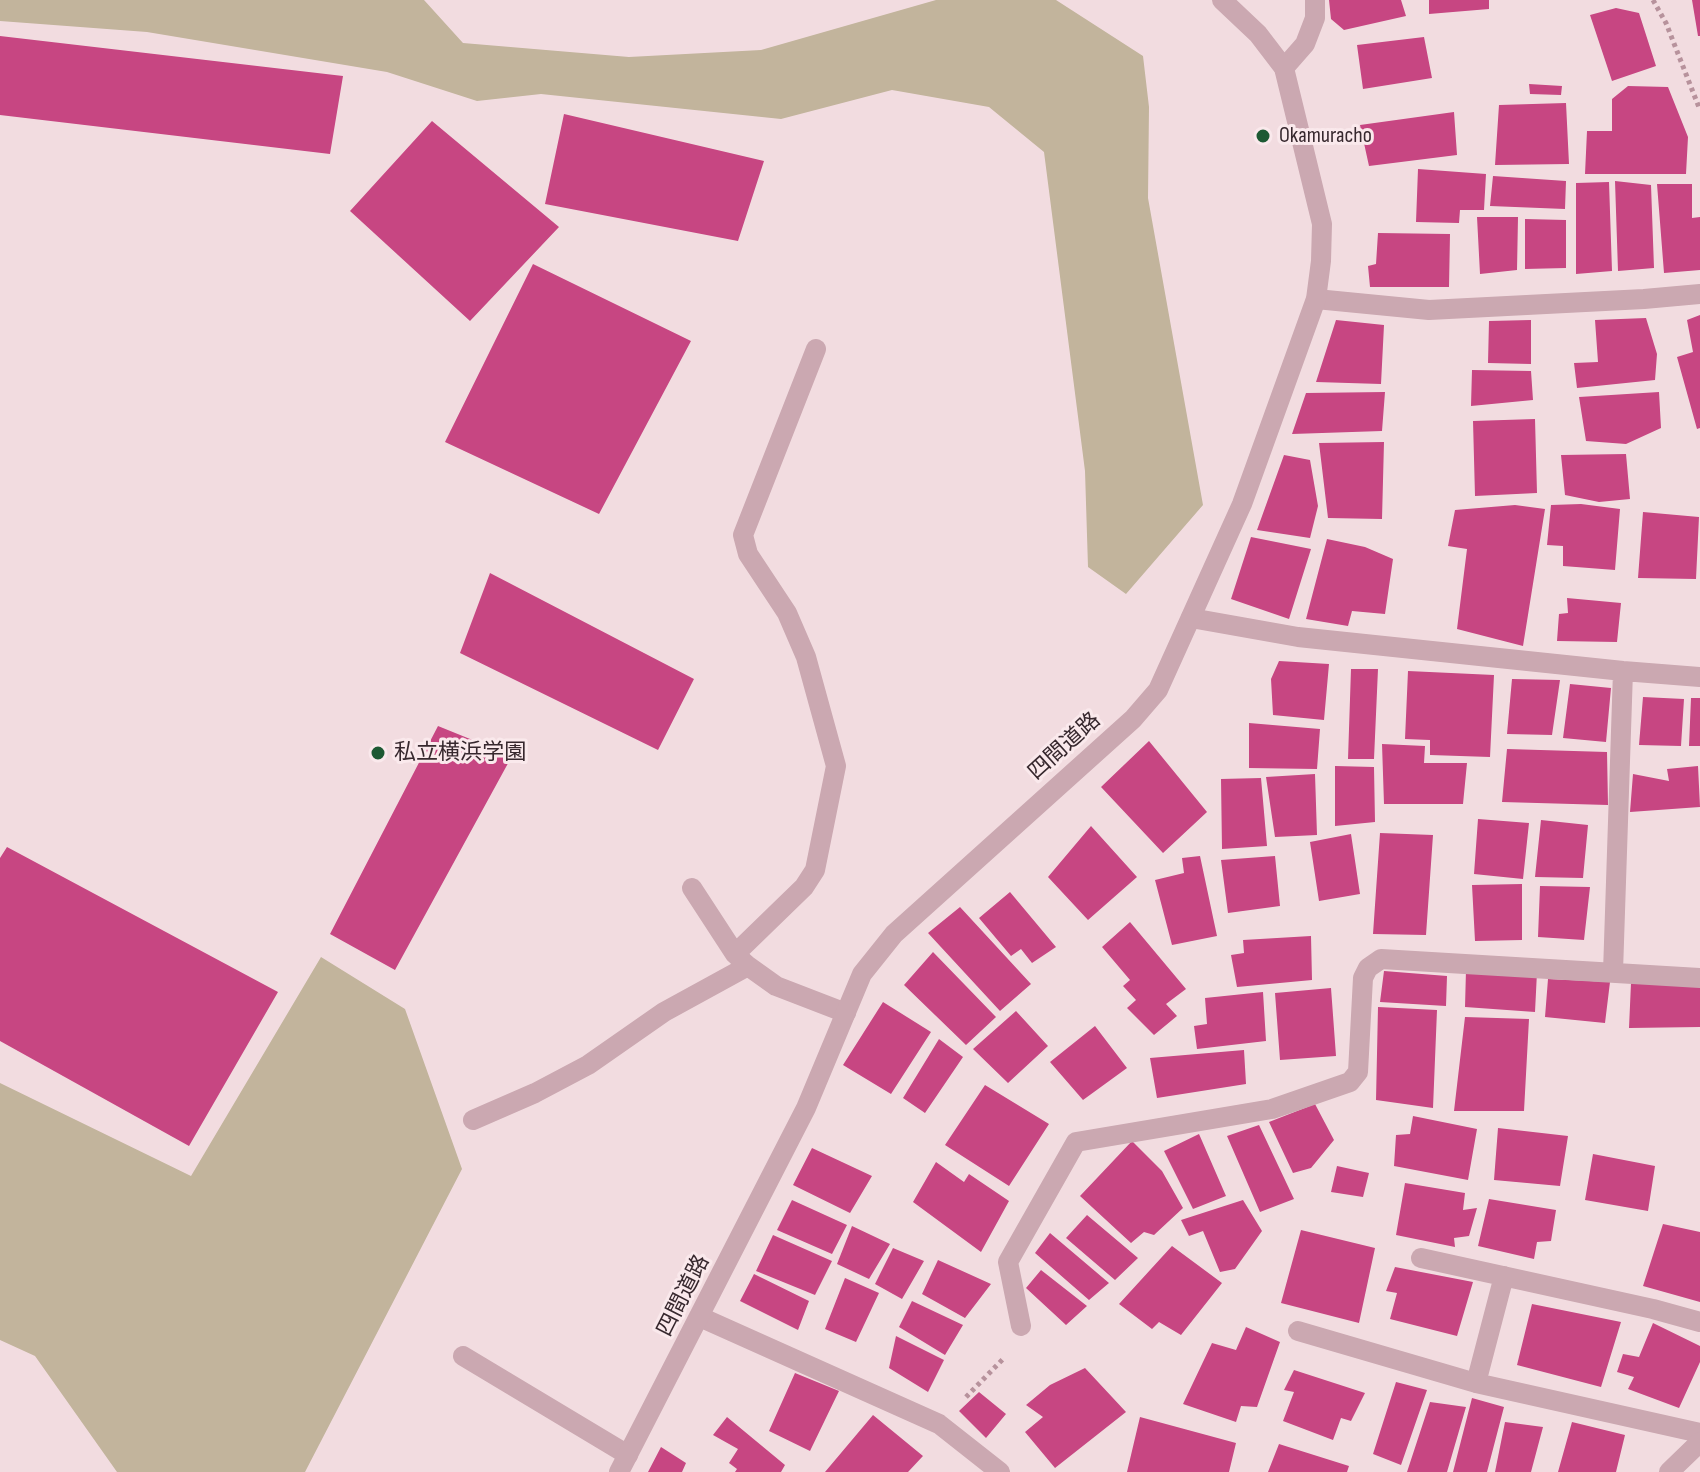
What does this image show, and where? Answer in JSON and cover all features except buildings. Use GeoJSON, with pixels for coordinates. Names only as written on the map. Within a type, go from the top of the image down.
{"type":"FeatureCollection","features":[{"type":"Feature","properties":{"kind":"street","name":"四間道路"},"geometry":{"type":"LineString","coordinates":[[624,1463],[806,1108],[862,974],[894,934],[1133,719],[1158,690],[1242,504],[1316,299],[1322,224],[1284,68],[1258,34],[1222,0]]}},
{"type":"Feature","properties":{"kind":"street"},"geometry":{"type":"LineString","coordinates":[[1284,68],[1305,44],[1315,18],[1315,0]]}},
{"type":"Feature","properties":{"kind":"street"},"geometry":{"type":"LineString","coordinates":[[1316,299],[1429,310],[1700,294]]}},
{"type":"Feature","properties":{"kind":"street"},"geometry":{"type":"LineString","coordinates":[[473,1120],[588,1065],[742,960],[815,870],[836,766],[806,657],[787,613],[748,554],[743,535],[816,349]]}},
{"type":"Feature","properties":{"kind":"street"},"geometry":{"type":"LineString","coordinates":[[1191,618],[1298,637],[1700,677]]}},
{"type":"Feature","properties":{"kind":"street"},"geometry":{"type":"LineString","coordinates":[[1613,972],[1623,671]]}},
{"type":"Feature","properties":{"kind":"street"},"geometry":{"type":"LineString","coordinates":[[692,888],[742,960],[776,986],[846,1013]]}},
{"type":"Feature","properties":{"kind":"street"},"geometry":{"type":"LineString","coordinates":[[1021,1326],[1008,1262],[1076,1142],[1272,1109],[1350,1082],[1358,1072],[1363,978],[1368,968],[1381,959],[1700,978]]}},
{"type":"Feature","properties":{"kind":"street"},"geometry":{"type":"LineString","coordinates":[[1421,1258],[1700,1322]]}},
{"type":"Feature","properties":{"kind":"street"},"geometry":{"type":"LineString","coordinates":[[1476,1383],[1504,1276]]}},
{"type":"Feature","properties":{"kind":"street"},"geometry":{"type":"LineString","coordinates":[[700,1317],[939,1424],[1000,1472]]}},
{"type":"Feature","properties":{"kind":"street"},"geometry":{"type":"LineString","coordinates":[[1298,1331],[1476,1383],[1700,1433]]}},
{"type":"Feature","properties":{"kind":"street"},"geometry":{"type":"LineString","coordinates":[[463,1356],[624,1463]]}},
{"type":"Feature","properties":{"kind":"street"},"geometry":{"type":"LineString","coordinates":[[1669,1472],[1700,1442]]}},
{"type":"Feature","properties":{"kind":"path"},"geometry":{"type":"LineString","coordinates":[[1653,0],[1666,23],[1700,110]]}},
{"type":"Feature","properties":{"kind":"path"},"geometry":{"type":"LineString","coordinates":[[939,1424],[1024,1338],[1021,1326]]}},
{"type":"Feature","properties":{"kind":"shaded area"},"geometry":{"type":"Polygon","coordinates":[[[0,0],[424,0],[463,43],[629,57],[761,50],[936,0],[1056,0],[1143,56],[1149,107],[1148,198],[1203,505],[1126,594],[1088,567],[1085,471],[1044,152],[989,107],[892,90],[781,119],[541,94],[477,101],[387,72],[147,32],[0,21],[0,0]]]}},
{"type":"Feature","properties":{"kind":"shaded area"},"geometry":{"type":"Polygon","coordinates":[[[321,957],[405,1009],[462,1169],[305,1472],[117,1472],[35,1356],[0,1340],[0,1083],[191,1176],[321,957]]]}},
{"type":"Feature","properties":{"kind":"place","name":"Okamuracho"},"geometry":{"type":"Point","coordinates":[1263,136]}},
{"type":"Feature","properties":{"kind":"place","name":"私立横浜学園"},"geometry":{"type":"Point","coordinates":[378,753]}}]}
